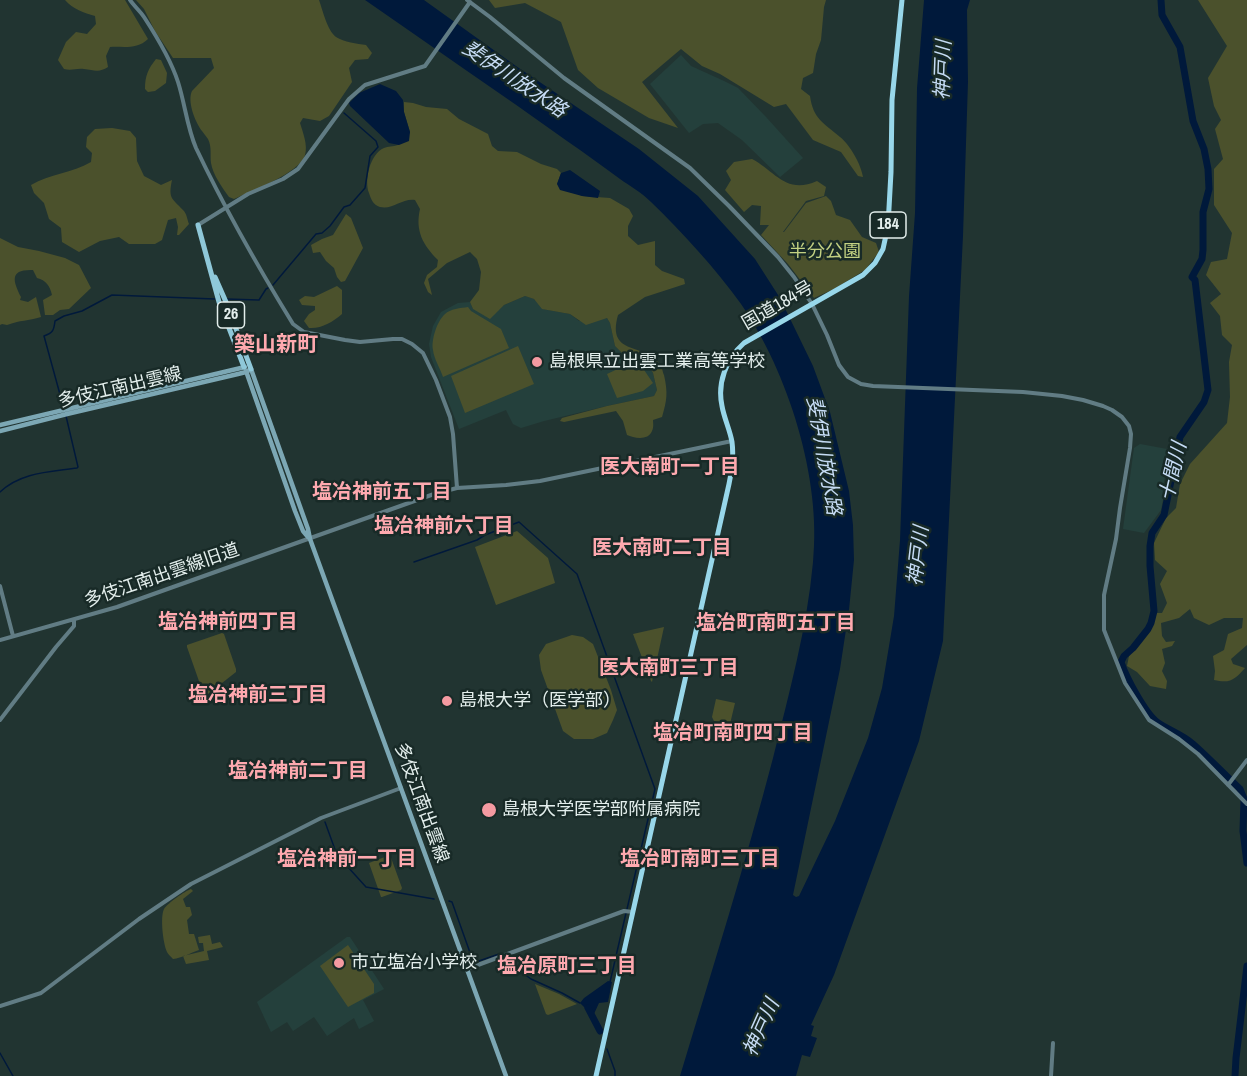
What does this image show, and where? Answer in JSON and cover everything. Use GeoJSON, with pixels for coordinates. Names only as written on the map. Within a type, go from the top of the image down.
{"type":"FeatureCollection","features":[{"type":"Feature","properties":{"kind":"highway","name":"国道184号"},"geometry":{"type":"LineString","coordinates":[[596,1076],[733,464],[732,441],[720,392],[723,374],[735,351],[744,343],[862,275],[875,264],[883,249],[888,226],[892,100],[902,0]]}},
{"type":"Feature","properties":{"kind":"main road","name":"26"},"geometry":{"type":"LineString","coordinates":[[198,225],[219,302],[247,369]]}},
{"type":"Feature","properties":{"kind":"main road","name":"多伎江南出雲線"},"geometry":{"type":"LineString","coordinates":[[0,425],[247,369]]}},
{"type":"Feature","properties":{"kind":"main road","name":"多伎江南出雲線"},"geometry":{"type":"LineString","coordinates":[[0,431],[247,369]]}},
{"type":"Feature","properties":{"kind":"main road","name":"多伎江南出雲線"},"geometry":{"type":"LineString","coordinates":[[247,369],[308,529],[506,1076]]}},
{"type":"Feature","properties":{"kind":"street"},"geometry":{"type":"LineString","coordinates":[[130,0],[143,15],[171,66],[183,103],[187,125],[196,146],[227,208],[293,324],[303,332],[345,340],[360,342],[402,339],[423,353],[450,417],[457,488]]}},
{"type":"Feature","properties":{"kind":"street"},"geometry":{"type":"LineString","coordinates":[[198,225],[248,194],[283,179],[298,169],[349,99],[365,85],[425,66],[468,1],[564,78],[690,168],[729,206],[794,277],[812,304],[839,365],[848,377],[861,384],[889,387],[1023,392],[1083,400],[1112,410],[1122,417],[1129,426],[1130,448],[1116,539],[1104,595],[1104,630],[1125,683],[1143,713],[1149,720],[1198,754],[1247,804]]}},
{"type":"Feature","properties":{"kind":"street","name":"多伎江南出雲線旧道"},"geometry":{"type":"LineString","coordinates":[[0,720],[74,626],[74,620],[117,607],[434,494],[457,488],[540,481],[732,441]]}},
{"type":"Feature","properties":{"kind":"street"},"geometry":{"type":"LineString","coordinates":[[0,586],[13,636]]}},
{"type":"Feature","properties":{"kind":"street"},"geometry":{"type":"LineString","coordinates":[[0,640],[74,620]]}},
{"type":"Feature","properties":{"kind":"street"},"geometry":{"type":"LineString","coordinates":[[1228,785],[1247,760]]}},
{"type":"Feature","properties":{"kind":"street"},"geometry":{"type":"LineString","coordinates":[[0,1006],[41,993],[174,895],[200,880],[321,818],[401,788]]}},
{"type":"Feature","properties":{"kind":"street"},"geometry":{"type":"LineString","coordinates":[[467,969],[624,911],[633,912]]}},
{"type":"Feature","properties":{"kind":"street"},"geometry":{"type":"LineString","coordinates":[[1051,1076],[1053,1042]]}},
{"type":"Feature","properties":{"kind":"shaded area"},"geometry":{"type":"Polygon","coordinates":[[[681,55],[691,66],[738,88],[803,158],[780,177],[742,140],[718,123],[703,124],[689,133],[650,84],[681,55]]]}},
{"type":"Feature","properties":{"kind":"shaded area","name":"島根県立出雲工業高等学校"},"geometry":{"type":"Polygon","coordinates":[[[525,296],[534,299],[543,309],[570,314],[579,321],[607,318],[615,346],[628,359],[647,362],[653,373],[657,390],[654,396],[521,428],[513,424],[506,410],[459,429],[431,357],[429,344],[433,326],[441,312],[458,303],[470,302],[473,309],[496,312],[504,305],[525,296]]]}},
{"type":"Feature","properties":{"kind":"shaded area"},"geometry":{"type":"Polygon","coordinates":[[[1140,444],[1167,449],[1166,454],[1168,455],[1161,510],[1144,533],[1123,529],[1134,448],[1140,444]]]}},
{"type":"Feature","properties":{"kind":"shaded area","name":"市立塩冶小学校"},"geometry":{"type":"Polygon","coordinates":[[[350,937],[384,989],[363,1000],[374,1021],[359,1029],[354,1018],[327,1036],[314,1017],[293,1031],[287,1022],[271,1032],[257,1002],[350,937]]]}},
{"type":"Feature","properties":{"kind":"green space"},"geometry":{"type":"Polygon","coordinates":[[[65,0],[125,0],[148,39],[135,46],[110,47],[106,56],[108,67],[102,70],[64,69],[58,60],[66,42],[76,32],[87,34],[96,24],[95,16],[79,10],[65,0]]]}},
{"type":"Feature","properties":{"kind":"green space"},"geometry":{"type":"Polygon","coordinates":[[[136,0],[319,0],[330,30],[336,37],[366,45],[372,53],[368,59],[355,60],[349,68],[352,82],[329,116],[320,121],[303,118],[300,123],[306,151],[301,162],[285,175],[234,199],[229,197],[218,181],[211,163],[208,139],[199,127],[191,106],[192,91],[214,68],[211,58],[173,58],[144,9],[136,0]]]}},
{"type":"Feature","properties":{"kind":"green space"},"geometry":{"type":"Polygon","coordinates":[[[489,0],[826,0],[821,40],[813,73],[803,78],[801,89],[810,96],[811,104],[820,120],[844,140],[860,166],[863,177],[858,176],[841,152],[813,140],[786,104],[774,107],[720,74],[702,66],[681,49],[642,82],[678,128],[649,118],[598,88],[578,70],[561,22],[525,3],[495,8],[489,0]]]}},
{"type":"Feature","properties":{"kind":"green space"},"geometry":{"type":"Polygon","coordinates":[[[1198,0],[1247,0],[1247,645],[1231,659],[1233,664],[1245,668],[1229,681],[1214,680],[1213,656],[1224,650],[1228,634],[1242,628],[1243,618],[1224,618],[1209,625],[1194,618],[1190,609],[1179,618],[1161,623],[1162,636],[1166,642],[1175,641],[1172,646],[1162,649],[1165,663],[1162,671],[1167,681],[1166,689],[1150,686],[1137,672],[1127,666],[1129,656],[1151,628],[1155,613],[1162,613],[1167,603],[1160,584],[1167,571],[1155,560],[1154,543],[1166,518],[1176,508],[1180,484],[1190,464],[1227,423],[1230,397],[1229,362],[1232,345],[1222,335],[1220,316],[1210,303],[1221,294],[1206,275],[1211,262],[1227,259],[1232,233],[1214,205],[1214,169],[1223,159],[1215,129],[1221,120],[1214,106],[1208,78],[1227,46],[1198,0]]]}},
{"type":"Feature","properties":{"kind":"green space"},"geometry":{"type":"Polygon","coordinates":[[[156,59],[161,60],[167,73],[166,83],[155,91],[148,92],[145,89],[146,76],[156,59]]]}},
{"type":"Feature","properties":{"kind":"green space"},"geometry":{"type":"Polygon","coordinates":[[[404,102],[447,109],[459,119],[488,134],[492,146],[498,151],[517,152],[557,169],[561,173],[557,184],[582,196],[610,198],[629,209],[633,216],[628,226],[628,236],[638,245],[655,241],[655,265],[662,271],[684,279],[685,284],[645,297],[618,315],[616,329],[618,338],[630,347],[655,358],[664,375],[666,401],[664,411],[662,417],[653,420],[653,430],[650,434],[637,438],[627,435],[623,421],[616,411],[560,421],[562,418],[607,406],[654,396],[657,390],[653,373],[647,362],[628,359],[615,346],[607,318],[586,325],[570,314],[542,309],[534,299],[525,296],[504,305],[490,319],[473,309],[470,302],[479,290],[481,272],[477,259],[470,252],[447,263],[428,279],[432,295],[428,292],[424,283],[427,275],[437,267],[438,260],[428,249],[422,237],[419,224],[420,209],[415,200],[389,207],[376,205],[370,195],[367,181],[369,168],[379,151],[400,144],[410,132],[404,112],[404,102]]]}},
{"type":"Feature","properties":{"kind":"green space"},"geometry":{"type":"Polygon","coordinates":[[[112,128],[130,131],[136,138],[137,161],[144,176],[161,185],[172,180],[170,191],[172,198],[186,215],[189,224],[177,235],[176,218],[168,220],[162,240],[155,244],[129,244],[119,237],[100,241],[79,252],[62,242],[61,228],[49,219],[44,203],[34,193],[31,185],[91,162],[92,153],[86,147],[87,137],[95,129],[112,128]]]}},
{"type":"Feature","properties":{"kind":"green space","name":"半分公園"},"geometry":{"type":"Polygon","coordinates":[[[752,159],[789,183],[806,185],[817,181],[826,187],[824,196],[806,201],[783,232],[806,203],[826,196],[831,201],[836,215],[850,220],[862,237],[876,243],[879,252],[865,270],[814,298],[788,264],[761,235],[769,225],[760,225],[761,206],[752,205],[744,212],[725,190],[731,180],[726,171],[734,162],[752,159]]]}},
{"type":"Feature","properties":{"kind":"green space"},"geometry":{"type":"Polygon","coordinates":[[[346,214],[351,218],[363,248],[345,281],[341,282],[334,268],[320,252],[313,253],[311,245],[333,235],[346,214]]]}},
{"type":"Feature","properties":{"kind":"green space"},"geometry":{"type":"Polygon","coordinates":[[[0,238],[18,247],[65,258],[79,265],[91,288],[69,309],[60,310],[53,315],[45,315],[43,300],[52,295],[49,286],[37,278],[33,270],[20,272],[15,277],[15,281],[20,300],[28,302],[36,297],[41,317],[0,325],[0,238]]]}},
{"type":"Feature","properties":{"kind":"green space"},"geometry":{"type":"Polygon","coordinates":[[[337,286],[342,290],[342,314],[327,324],[309,328],[304,321],[315,310],[315,306],[302,305],[299,300],[305,296],[314,297],[337,286]]]}},
{"type":"Feature","properties":{"kind":"green space"},"geometry":{"type":"Polygon","coordinates":[[[468,307],[501,329],[509,348],[443,377],[433,350],[435,331],[439,321],[447,312],[468,307]]]}},
{"type":"Feature","properties":{"kind":"green space"},"geometry":{"type":"Polygon","coordinates":[[[518,346],[534,384],[465,413],[451,376],[518,346]]]}},
{"type":"Feature","properties":{"kind":"green space"},"geometry":{"type":"Polygon","coordinates":[[[626,365],[642,367],[653,383],[643,391],[617,398],[607,374],[626,365]]]}},
{"type":"Feature","properties":{"kind":"green space"},"geometry":{"type":"Polygon","coordinates":[[[517,531],[548,558],[555,583],[496,605],[475,547],[517,531]]]}},
{"type":"Feature","properties":{"kind":"green space"},"geometry":{"type":"Polygon","coordinates":[[[664,627],[652,682],[633,634],[664,627]]]}},
{"type":"Feature","properties":{"kind":"green space"},"geometry":{"type":"Polygon","coordinates":[[[222,633],[236,672],[206,694],[200,684],[187,645],[222,633]]]}},
{"type":"Feature","properties":{"kind":"green space"},"geometry":{"type":"Polygon","coordinates":[[[572,635],[583,637],[593,644],[617,710],[607,733],[593,739],[574,739],[563,731],[541,670],[539,655],[546,644],[572,635]]]}},
{"type":"Feature","properties":{"kind":"green space"},"geometry":{"type":"Polygon","coordinates":[[[716,699],[735,703],[730,724],[714,721],[712,717],[716,699]]]}},
{"type":"Feature","properties":{"kind":"green space"},"geometry":{"type":"Polygon","coordinates":[[[390,855],[402,888],[381,897],[369,863],[390,855]]]}},
{"type":"Feature","properties":{"kind":"green space"},"geometry":{"type":"Polygon","coordinates":[[[191,889],[193,891],[183,899],[186,907],[190,907],[192,915],[187,920],[189,934],[194,934],[199,950],[173,959],[164,943],[162,924],[164,909],[191,889]]]}},
{"type":"Feature","properties":{"kind":"green space"},"geometry":{"type":"Polygon","coordinates":[[[210,935],[212,944],[220,942],[223,947],[207,951],[209,960],[186,964],[183,956],[204,951],[203,943],[199,943],[198,937],[210,935]]]}},
{"type":"Feature","properties":{"kind":"green space"},"geometry":{"type":"Polygon","coordinates":[[[348,945],[374,984],[374,993],[348,1007],[320,966],[348,945]]]}},
{"type":"Feature","properties":{"kind":"green space"},"geometry":{"type":"Polygon","coordinates":[[[535,984],[559,994],[577,1004],[548,1015],[535,984]]]}},
{"type":"Feature","properties":{"kind":"water"},"geometry":{"type":"Polygon","coordinates":[[[365,0],[424,0],[516,66],[639,149],[698,196],[755,259],[780,298],[813,366],[830,412],[849,491],[854,560],[840,669],[793,895],[796,897],[799,896],[835,821],[868,738],[882,688],[894,616],[900,540],[909,296],[915,213],[917,88],[924,0],[970,0],[967,10],[968,82],[963,236],[943,641],[919,741],[834,975],[811,1025],[814,1026],[811,1036],[817,1038],[810,1057],[802,1055],[796,1076],[680,1076],[773,758],[802,636],[810,587],[814,530],[812,496],[807,462],[787,394],[758,331],[741,304],[698,251],[647,199],[517,105],[365,0]]]}},
{"type":"Feature","properties":{"kind":"water"},"geometry":{"type":"Polygon","coordinates":[[[380,84],[396,91],[403,100],[410,132],[409,141],[399,145],[389,143],[350,106],[349,103],[359,93],[380,84]]]}},
{"type":"Feature","properties":{"kind":"water"},"geometry":{"type":"Polygon","coordinates":[[[570,170],[600,191],[598,198],[560,190],[557,184],[561,173],[570,170]]]}},
{"type":"Feature","properties":{"kind":"water"},"geometry":{"type":"Polygon","coordinates":[[[608,981],[612,982],[608,1002],[599,1003],[594,1014],[590,1016],[580,1003],[608,981]]]}},
{"type":"Feature","properties":{"kind":"waterway","name":"十間川"},"geometry":{"type":"LineString","coordinates":[[1161,0],[1162,15],[1180,47],[1193,121],[1204,149],[1208,169],[1209,189],[1203,212],[1202,259],[1192,277],[1195,280],[1208,390],[1204,402],[1180,437],[1164,515],[1152,533],[1150,566],[1154,611],[1151,623],[1121,662],[1136,694],[1152,717],[1161,725],[1189,741],[1240,789],[1244,799],[1243,831],[1247,863]]}},
{"type":"Feature","properties":{"kind":"waterway"},"geometry":{"type":"LineString","coordinates":[[273,285],[316,234],[322,233],[330,226],[344,207],[350,205],[365,188],[370,156],[378,147],[376,141],[344,113]]}},
{"type":"Feature","properties":{"kind":"waterway"},"geometry":{"type":"LineString","coordinates":[[226,299],[259,300],[268,288]]}},
{"type":"Feature","properties":{"kind":"waterway"},"geometry":{"type":"LineString","coordinates":[[64,409],[44,336],[52,331],[55,321],[82,311],[112,295],[215,299]]}},
{"type":"Feature","properties":{"kind":"waterway"},"geometry":{"type":"LineString","coordinates":[[0,492],[8,485],[26,477],[78,467],[66,416]]}},
{"type":"Feature","properties":{"kind":"waterway"},"geometry":{"type":"LineString","coordinates":[[414,562],[477,540],[519,522],[577,574],[655,789],[627,909]]}},
{"type":"Feature","properties":{"kind":"waterway"},"geometry":{"type":"LineString","coordinates":[[325,822],[337,855],[366,887],[434,899]]}},
{"type":"Feature","properties":{"kind":"waterway"},"geometry":{"type":"LineString","coordinates":[[449,901],[452,902],[473,961],[499,954]]}},
{"type":"Feature","properties":{"kind":"waterway"},"geometry":{"type":"LineString","coordinates":[[610,982],[626,913]]}},
{"type":"Feature","properties":{"kind":"waterway"},"geometry":{"type":"LineString","coordinates":[[506,961],[531,979],[580,1003]]}},
{"type":"Feature","properties":{"kind":"waterway","name":"十間川"},"geometry":{"type":"LineString","coordinates":[[1235,1076],[1247,966]]}},
{"type":"Feature","properties":{"kind":"waterway"},"geometry":{"type":"LineString","coordinates":[[588,1008],[600,1031]]}},
{"type":"Feature","properties":{"kind":"waterway"},"geometry":{"type":"LineString","coordinates":[[607,1049],[615,1076]]}},
{"type":"Feature","properties":{"kind":"waterway"},"geometry":{"type":"LineString","coordinates":[[0,1053],[13,1076]]}},
{"type":"Feature","properties":{"kind":"place","name":"島根県立出雲工業高等学校"},"geometry":{"type":"Point","coordinates":[537,362]}},
{"type":"Feature","properties":{"kind":"place","name":"島根大学（医学部）"},"geometry":{"type":"Point","coordinates":[447,701]}},
{"type":"Feature","properties":{"kind":"place","name":"島根大学医学部附属病院"},"geometry":{"type":"Point","coordinates":[489,810]}},
{"type":"Feature","properties":{"kind":"place","name":"市立塩冶小学校"},"geometry":{"type":"Point","coordinates":[339,963]}},
{"type":"Feature","properties":{"kind":"district","name":"築山新町"},"geometry":{"type":"Point","coordinates":[276,345]}},
{"type":"Feature","properties":{"kind":"district","name":"医大南町一丁目"},"geometry":{"type":"Point","coordinates":[670,468]}},
{"type":"Feature","properties":{"kind":"district","name":"塩冶神前五丁目"},"geometry":{"type":"Point","coordinates":[382,493]}},
{"type":"Feature","properties":{"kind":"district","name":"塩冶神前六丁目"},"geometry":{"type":"Point","coordinates":[444,527]}},
{"type":"Feature","properties":{"kind":"district","name":"医大南町二丁目"},"geometry":{"type":"Point","coordinates":[662,549]}},
{"type":"Feature","properties":{"kind":"district","name":"塩冶神前四丁目"},"geometry":{"type":"Point","coordinates":[228,623]}},
{"type":"Feature","properties":{"kind":"district","name":"塩冶町南町五丁目"},"geometry":{"type":"Point","coordinates":[776,624]}},
{"type":"Feature","properties":{"kind":"district","name":"医大南町三丁目"},"geometry":{"type":"Point","coordinates":[669,669]}},
{"type":"Feature","properties":{"kind":"district","name":"塩冶神前三丁目"},"geometry":{"type":"Point","coordinates":[258,696]}},
{"type":"Feature","properties":{"kind":"district","name":"塩冶町南町四丁目"},"geometry":{"type":"Point","coordinates":[733,734]}},
{"type":"Feature","properties":{"kind":"district","name":"塩冶神前二丁目"},"geometry":{"type":"Point","coordinates":[298,772]}},
{"type":"Feature","properties":{"kind":"district","name":"塩冶神前一丁目"},"geometry":{"type":"Point","coordinates":[347,860]}},
{"type":"Feature","properties":{"kind":"district","name":"塩冶町南町三丁目"},"geometry":{"type":"Point","coordinates":[700,860]}},
{"type":"Feature","properties":{"kind":"district","name":"塩冶原町三丁目"},"geometry":{"type":"Point","coordinates":[567,967]}},
{"type":"Feature","properties":{"kind":"water label","name":"神戸川"},"geometry":{"type":"Point","coordinates":[944,70]}},
{"type":"Feature","properties":{"kind":"water label","name":"斐伊川放水路"},"geometry":{"type":"Point","coordinates":[514,80]}},
{"type":"Feature","properties":{"kind":"water label","name":"斐伊川放水路"},"geometry":{"type":"Point","coordinates":[823,456]}},
{"type":"Feature","properties":{"kind":"water label","name":"神戸川"},"geometry":{"type":"Point","coordinates":[919,556]}},
{"type":"Feature","properties":{"kind":"water label","name":"神戸川"},"geometry":{"type":"Point","coordinates":[762,1028]}}]}
